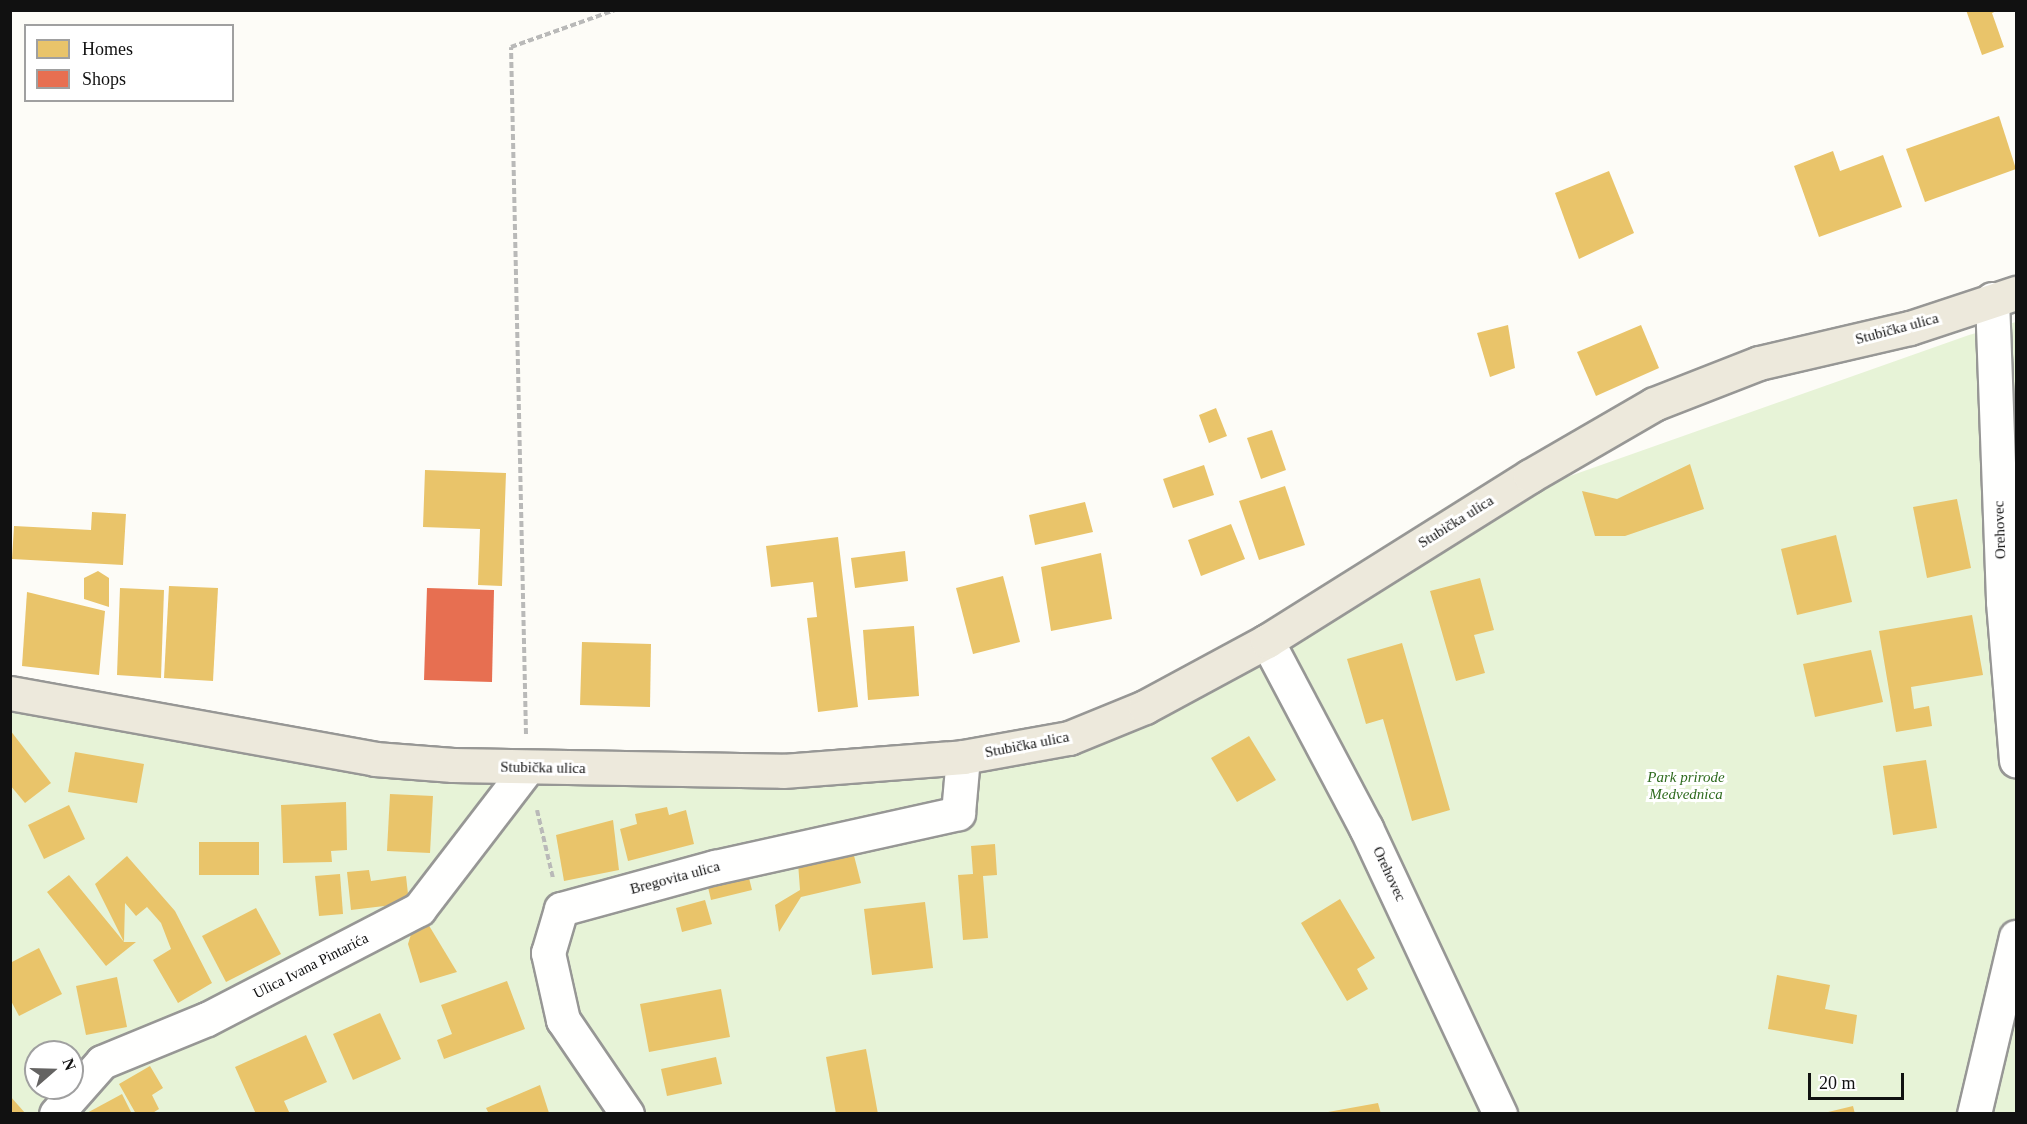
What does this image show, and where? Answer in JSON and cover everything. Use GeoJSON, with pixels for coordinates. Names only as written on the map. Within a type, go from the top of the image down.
{"type":"FeatureCollection","features":[{"type":"Feature","properties":{"kind":"main road","name":"Stubička ulica"},"geometry":{"type":"LineString","coordinates":[[10,693],[375,759],[527,768],[783,771],[963,757],[1069,738],[1145,707],[1267,641],[1530,476],[1654,404],[1759,363],[1910,328],[2004,296]]}},
{"type":"Feature","properties":{"kind":"street","name":"Orehovec"},"geometry":{"type":"LineString","coordinates":[[2004,296],[2002,602],[2016,760]]}},
{"type":"Feature","properties":{"kind":"street","name":"Orehovec"},"geometry":{"type":"LineString","coordinates":[[1267,641],[1366,828],[1500,1113]]}},
{"type":"Feature","properties":{"kind":"street","name":"Bregovita ulica"},"geometry":{"type":"LineString","coordinates":[[561,909],[715,867],[958,813],[963,757]]}},
{"type":"Feature","properties":{"kind":"street","name":"Ulica Ivana Pintarića"},"geometry":{"type":"LineString","coordinates":[[56,1113],[102,1062],[207,1019],[419,909],[527,768]]}},
{"type":"Feature","properties":{"kind":"street"},"geometry":{"type":"LineString","coordinates":[[561,909],[548,953],[563,1020],[627,1113]]}},
{"type":"Feature","properties":{"kind":"street"},"geometry":{"type":"LineString","coordinates":[[1974,1113],[2016,937]]}},
{"type":"Feature","properties":{"kind":"path"},"geometry":{"type":"LineString","coordinates":[[561,909],[527,768],[511,47],[615,10]]}},
{"type":"Feature","properties":{"kind":"green space","name":"Park prirode Medvednica"},"geometry":{"type":"Polygon","coordinates":[[[2016,322],[2016,1113],[11,1113],[10,692],[318,749],[783,771],[1088,727],[1260,667],[1553,482],[1969,335],[2016,322]]]}},
{"type":"Feature","properties":{"kind":"building: Homes"},"geometry":{"type":"Polygon","coordinates":[[[1966,10],[1999,10],[1992,13],[2004,47],[1982,55],[1966,10]]]}},
{"type":"Feature","properties":{"kind":"building: Homes"},"geometry":{"type":"Polygon","coordinates":[[[1999,116],[2016,169],[1925,202],[1906,149],[1999,116]]]}},
{"type":"Feature","properties":{"kind":"building: Homes"},"geometry":{"type":"Polygon","coordinates":[[[1833,151],[1840,171],[1883,155],[1902,207],[1819,237],[1794,166],[1833,151]]]}},
{"type":"Feature","properties":{"kind":"building: Homes"},"geometry":{"type":"Polygon","coordinates":[[[1609,171],[1634,233],[1579,259],[1555,193],[1609,171]]]}},
{"type":"Feature","properties":{"kind":"building: Homes"},"geometry":{"type":"Polygon","coordinates":[[[1508,325],[1515,368],[1490,377],[1477,333],[1508,325]]]}},
{"type":"Feature","properties":{"kind":"building: Homes"},"geometry":{"type":"Polygon","coordinates":[[[1641,325],[1659,368],[1596,396],[1577,352],[1641,325]]]}},
{"type":"Feature","properties":{"kind":"building: Homes"},"geometry":{"type":"Polygon","coordinates":[[[1216,408],[1227,436],[1209,443],[1199,415],[1216,408]]]}},
{"type":"Feature","properties":{"kind":"building: Homes"},"geometry":{"type":"Polygon","coordinates":[[[1272,430],[1286,470],[1261,479],[1247,438],[1272,430]]]}},
{"type":"Feature","properties":{"kind":"building: Homes"},"geometry":{"type":"Polygon","coordinates":[[[1690,464],[1704,509],[1625,536],[1595,536],[1582,491],[1617,499],[1690,464]]]}},
{"type":"Feature","properties":{"kind":"building: Homes"},"geometry":{"type":"Polygon","coordinates":[[[1204,465],[1214,495],[1173,508],[1163,479],[1204,465]]]}},
{"type":"Feature","properties":{"kind":"building: Homes"},"geometry":{"type":"Polygon","coordinates":[[[425,470],[506,473],[502,586],[478,585],[480,529],[423,527],[425,470]]]}},
{"type":"Feature","properties":{"kind":"building: Homes"},"geometry":{"type":"Polygon","coordinates":[[[1285,486],[1305,545],[1259,560],[1239,501],[1285,486]]]}},
{"type":"Feature","properties":{"kind":"building: Homes"},"geometry":{"type":"Polygon","coordinates":[[[1957,499],[1971,568],[1927,578],[1913,507],[1957,499]]]}},
{"type":"Feature","properties":{"kind":"building: Homes"},"geometry":{"type":"Polygon","coordinates":[[[1085,502],[1093,532],[1035,545],[1029,515],[1085,502]]]}},
{"type":"Feature","properties":{"kind":"building: Homes"},"geometry":{"type":"Polygon","coordinates":[[[92,512],[126,514],[123,565],[12,559],[14,526],[91,530],[92,512]]]}},
{"type":"Feature","properties":{"kind":"building: Homes"},"geometry":{"type":"Polygon","coordinates":[[[1231,524],[1245,559],[1201,576],[1188,540],[1231,524]]]}},
{"type":"Feature","properties":{"kind":"building: Homes"},"geometry":{"type":"Polygon","coordinates":[[[1836,535],[1852,602],[1797,615],[1781,549],[1836,535]]]}},
{"type":"Feature","properties":{"kind":"building: Homes"},"geometry":{"type":"Polygon","coordinates":[[[838,537],[858,707],[818,712],[807,618],[817,617],[813,582],[771,587],[766,546],[838,537]]]}},
{"type":"Feature","properties":{"kind":"building: Homes"},"geometry":{"type":"Polygon","coordinates":[[[905,551],[908,581],[855,588],[851,558],[905,551]]]}},
{"type":"Feature","properties":{"kind":"building: Homes"},"geometry":{"type":"Polygon","coordinates":[[[1101,553],[1112,619],[1051,631],[1041,567],[1101,553]]]}},
{"type":"Feature","properties":{"kind":"building: Homes"},"geometry":{"type":"Polygon","coordinates":[[[98,571],[109,578],[109,607],[84,599],[84,578],[98,571]]]}},
{"type":"Feature","properties":{"kind":"building: Homes"},"geometry":{"type":"Polygon","coordinates":[[[1003,576],[1020,642],[973,654],[956,588],[1003,576]]]}},
{"type":"Feature","properties":{"kind":"building: Homes"},"geometry":{"type":"Polygon","coordinates":[[[1480,578],[1494,630],[1474,635],[1485,673],[1456,681],[1430,591],[1480,578]]]}},
{"type":"Feature","properties":{"kind":"building: Homes"},"geometry":{"type":"Polygon","coordinates":[[[169,586],[218,588],[213,681],[164,678],[169,586]]]}},
{"type":"Feature","properties":{"kind":"building: Homes"},"geometry":{"type":"Polygon","coordinates":[[[120,588],[164,590],[161,678],[117,675],[120,588]]]}},
{"type":"Feature","properties":{"kind":"building: Homes"},"geometry":{"type":"Polygon","coordinates":[[[27,592],[105,611],[99,675],[22,666],[27,592]]]}},
{"type":"Feature","properties":{"kind":"building: Homes"},"geometry":{"type":"Polygon","coordinates":[[[1972,615],[1983,675],[1911,687],[1914,709],[1929,706],[1932,726],[1896,732],[1879,631],[1972,615]]]}},
{"type":"Feature","properties":{"kind":"building: Homes"},"geometry":{"type":"Polygon","coordinates":[[[914,626],[919,696],[868,700],[863,630],[914,626]]]}},
{"type":"Feature","properties":{"kind":"building: Homes"},"geometry":{"type":"Polygon","coordinates":[[[582,642],[651,644],[650,707],[580,705],[582,642]]]}},
{"type":"Feature","properties":{"kind":"building: Homes"},"geometry":{"type":"Polygon","coordinates":[[[1402,643],[1450,810],[1412,821],[1383,719],[1366,724],[1347,659],[1402,643]]]}},
{"type":"Feature","properties":{"kind":"building: Homes"},"geometry":{"type":"Polygon","coordinates":[[[1871,650],[1883,702],[1815,717],[1803,664],[1871,650]]]}},
{"type":"Feature","properties":{"kind":"building: Homes"},"geometry":{"type":"Polygon","coordinates":[[[10,730],[51,783],[25,803],[10,785],[10,730]]]}},
{"type":"Feature","properties":{"kind":"building: Homes"},"geometry":{"type":"Polygon","coordinates":[[[1249,736],[1276,780],[1237,802],[1211,758],[1249,736]]]}},
{"type":"Feature","properties":{"kind":"building: Homes"},"geometry":{"type":"Polygon","coordinates":[[[75,752],[144,764],[137,803],[68,792],[75,752]]]}},
{"type":"Feature","properties":{"kind":"building: Homes"},"geometry":{"type":"Polygon","coordinates":[[[1926,760],[1937,828],[1893,835],[1883,766],[1926,760]]]}},
{"type":"Feature","properties":{"kind":"building: Homes"},"geometry":{"type":"Polygon","coordinates":[[[390,794],[433,796],[430,853],[387,851],[390,794]]]}},
{"type":"Feature","properties":{"kind":"building: Homes"},"geometry":{"type":"Polygon","coordinates":[[[346,802],[347,850],[331,851],[332,862],[283,863],[281,805],[346,802]]]}},
{"type":"Feature","properties":{"kind":"building: Homes"},"geometry":{"type":"Polygon","coordinates":[[[69,805],[85,839],[44,859],[28,825],[69,805]]]}},
{"type":"Feature","properties":{"kind":"building: Homes"},"geometry":{"type":"Polygon","coordinates":[[[667,807],[669,815],[686,810],[694,844],[628,861],[620,829],[637,824],[635,814],[667,807]]]}},
{"type":"Feature","properties":{"kind":"building: Homes"},"geometry":{"type":"Polygon","coordinates":[[[613,820],[619,870],[564,881],[556,835],[613,820]]]}},
{"type":"Feature","properties":{"kind":"building: Homes"},"geometry":{"type":"Polygon","coordinates":[[[849,836],[861,883],[801,897],[779,932],[775,905],[800,890],[797,849],[849,836]]]}},
{"type":"Feature","properties":{"kind":"building: Homes"},"geometry":{"type":"Polygon","coordinates":[[[199,842],[259,842],[259,875],[199,875],[199,842]]]}},
{"type":"Feature","properties":{"kind":"building: Homes"},"geometry":{"type":"Polygon","coordinates":[[[995,844],[997,875],[983,876],[988,938],[963,940],[958,875],[973,874],[971,846],[995,844]]]}},
{"type":"Feature","properties":{"kind":"building: Homes"},"geometry":{"type":"Polygon","coordinates":[[[741,846],[752,890],[711,900],[704,870],[741,846]]]}},
{"type":"Feature","properties":{"kind":"building: Homes"},"geometry":{"type":"Polygon","coordinates":[[[127,856],[175,911],[212,983],[178,1003],[153,960],[171,949],[161,923],[147,907],[136,916],[125,903],[124,942],[95,884],[127,856]]]}},
{"type":"Feature","properties":{"kind":"building: Homes"},"geometry":{"type":"Polygon","coordinates":[[[369,870],[371,881],[406,876],[409,903],[351,910],[347,872],[369,870]]]}},
{"type":"Feature","properties":{"kind":"building: Homes"},"geometry":{"type":"Polygon","coordinates":[[[340,874],[343,914],[319,916],[315,876],[340,874]]]}},
{"type":"Feature","properties":{"kind":"building: Homes"},"geometry":{"type":"Polygon","coordinates":[[[69,875],[124,942],[136,942],[106,966],[47,892],[69,875]]]}},
{"type":"Feature","properties":{"kind":"building: Homes"},"geometry":{"type":"Polygon","coordinates":[[[1340,899],[1375,958],[1357,969],[1368,989],[1347,1001],[1301,923],[1340,899]]]}},
{"type":"Feature","properties":{"kind":"building: Homes"},"geometry":{"type":"Polygon","coordinates":[[[705,900],[712,924],[682,932],[676,908],[705,900]]]}},
{"type":"Feature","properties":{"kind":"building: Homes"},"geometry":{"type":"Polygon","coordinates":[[[925,902],[933,968],[872,975],[864,909],[925,902]]]}},
{"type":"Feature","properties":{"kind":"building: Homes"},"geometry":{"type":"Polygon","coordinates":[[[256,908],[281,954],[226,982],[202,936],[256,908]]]}},
{"type":"Feature","properties":{"kind":"building: Homes"},"geometry":{"type":"Polygon","coordinates":[[[419,909],[457,972],[420,983],[408,944],[419,909]]]}},
{"type":"Feature","properties":{"kind":"building: Homes"},"geometry":{"type":"Polygon","coordinates":[[[39,948],[62,994],[19,1016],[10,999],[10,963],[39,948]]]}},
{"type":"Feature","properties":{"kind":"building: Homes"},"geometry":{"type":"Polygon","coordinates":[[[1777,975],[1830,985],[1825,1009],[1857,1015],[1853,1044],[1768,1029],[1777,975]]]}},
{"type":"Feature","properties":{"kind":"building: Homes"},"geometry":{"type":"Polygon","coordinates":[[[117,977],[127,1027],[86,1035],[76,986],[117,977]]]}},
{"type":"Feature","properties":{"kind":"building: Homes"},"geometry":{"type":"Polygon","coordinates":[[[507,981],[525,1029],[444,1059],[437,1040],[452,1034],[441,1005],[507,981]]]}},
{"type":"Feature","properties":{"kind":"building: Homes"},"geometry":{"type":"Polygon","coordinates":[[[721,989],[730,1037],[649,1052],[640,1004],[721,989]]]}},
{"type":"Feature","properties":{"kind":"building: Homes"},"geometry":{"type":"Polygon","coordinates":[[[380,1013],[401,1059],[353,1080],[333,1034],[380,1013]]]}},
{"type":"Feature","properties":{"kind":"building: Homes"},"geometry":{"type":"Polygon","coordinates":[[[306,1035],[327,1082],[284,1101],[290,1114],[256,1114],[235,1067],[306,1035]]]}},
{"type":"Feature","properties":{"kind":"building: Homes"},"geometry":{"type":"Polygon","coordinates":[[[866,1049],[878,1114],[836,1114],[826,1057],[866,1049]]]}},
{"type":"Feature","properties":{"kind":"building: Homes"},"geometry":{"type":"Polygon","coordinates":[[[716,1057],[722,1084],[667,1096],[661,1069],[716,1057]]]}},
{"type":"Feature","properties":{"kind":"building: Homes"},"geometry":{"type":"Polygon","coordinates":[[[150,1066],[163,1088],[152,1095],[159,1109],[151,1114],[136,1114],[119,1084],[150,1066]]]}},
{"type":"Feature","properties":{"kind":"building: Homes"},"geometry":{"type":"Polygon","coordinates":[[[540,1085],[549,1113],[489,1114],[486,1108],[540,1085]]]}},
{"type":"Feature","properties":{"kind":"building: Homes"},"geometry":{"type":"Polygon","coordinates":[[[122,1094],[132,1114],[85,1114],[122,1094]]]}},
{"type":"Feature","properties":{"kind":"building: Homes"},"geometry":{"type":"Polygon","coordinates":[[[10,1096],[26,1114],[10,1114],[10,1096]]]}},
{"type":"Feature","properties":{"kind":"building: Homes"},"geometry":{"type":"Polygon","coordinates":[[[1378,1103],[1381,1114],[1328,1114],[1328,1112],[1378,1103]]]}},
{"type":"Feature","properties":{"kind":"building: Homes"},"geometry":{"type":"Polygon","coordinates":[[[1853,1106],[1855,1114],[1824,1114],[1824,1113],[1853,1106]]]}},
{"type":"Feature","properties":{"kind":"building: Shops"},"geometry":{"type":"Polygon","coordinates":[[[427,588],[494,590],[492,682],[424,680],[427,588]]]}}]}
